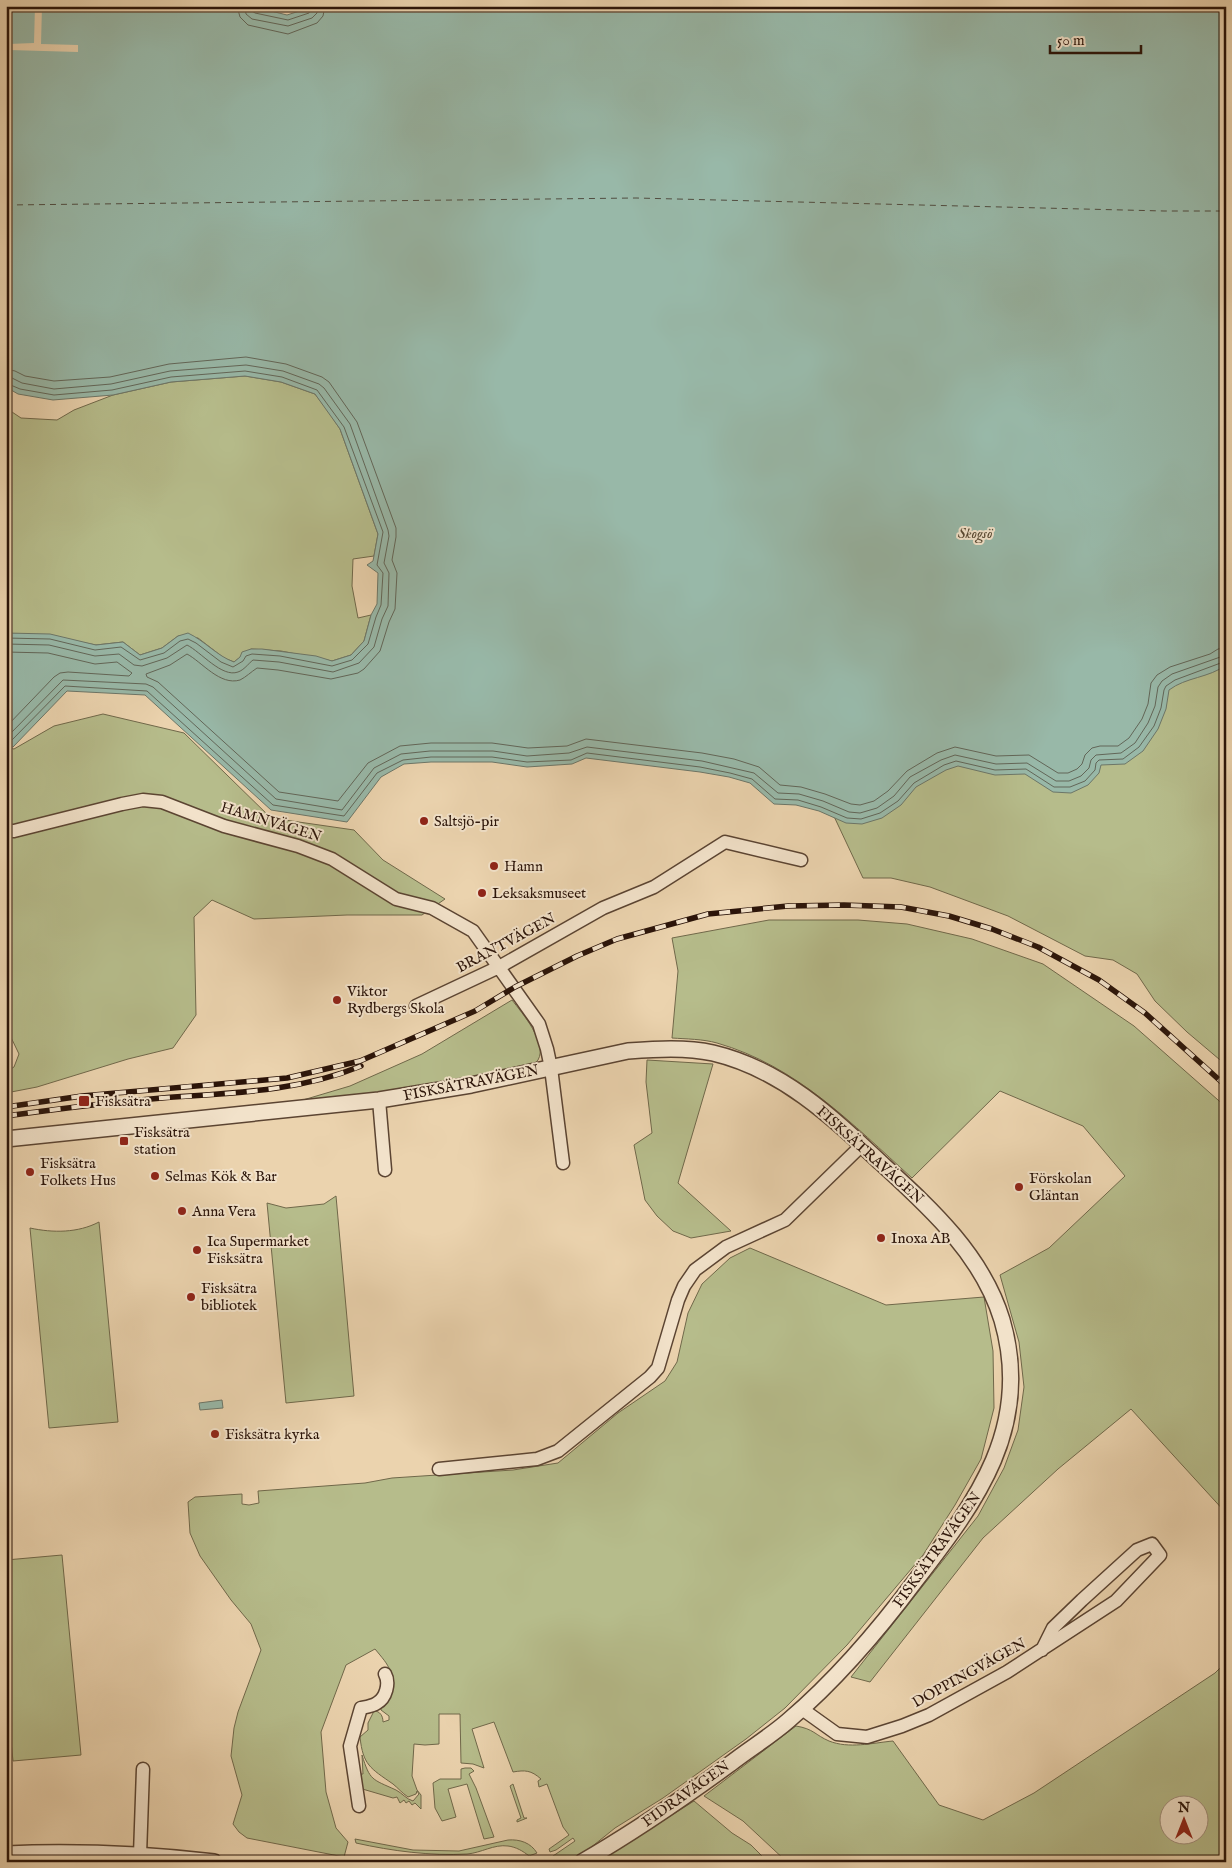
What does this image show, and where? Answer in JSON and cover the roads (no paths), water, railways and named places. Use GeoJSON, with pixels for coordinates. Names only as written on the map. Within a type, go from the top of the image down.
{"type":"FeatureCollection","features":[{"type":"Feature","properties":{"kind":"street","name":"HAMNVÄGEN"},"geometry":{"type":"LineString","coordinates":[[6,831],[22,829],[143,800],[162,802],[224,826],[298,846],[332,859],[396,899],[432,908],[473,931],[539,1024],[551,1068],[564,1163]]}},
{"type":"Feature","properties":{"kind":"street","name":"BRANTVÄGEN"},"geometry":{"type":"LineString","coordinates":[[416,1006],[499,967],[603,908],[654,887],[725,842],[801,860]]}},
{"type":"Feature","properties":{"kind":"street","name":"FISKSÄTRAVÄGEN"},"geometry":{"type":"LineString","coordinates":[[6,1139],[379,1100],[471,1085],[628,1051],[668,1049],[712,1053],[738,1061],[783,1082],[820,1108],[922,1201],[969,1254],[987,1282],[1002,1321],[1006,1340],[1010,1365],[1009,1404],[1000,1443],[992,1465],[983,1486],[956,1528],[898,1605],[859,1652],[787,1722]]}},
{"type":"Feature","properties":{"kind":"street"},"geometry":{"type":"LineString","coordinates":[[379,1100],[384,1170]]}},
{"type":"Feature","properties":{"kind":"street"},"geometry":{"type":"LineString","coordinates":[[439,1469],[538,1459],[558,1451],[650,1377],[658,1368],[678,1300],[694,1270],[726,1248],[786,1220],[862,1146]]}},
{"type":"Feature","properties":{"kind":"street","name":"DOPPINGVÄGEN"},"geometry":{"type":"LineString","coordinates":[[802,1708],[837,1734],[867,1737],[929,1715],[974,1691],[1042,1650],[1116,1601],[1160,1555],[1152,1544],[1137,1550],[1082,1600],[1053,1628],[1042,1650]]}},
{"type":"Feature","properties":{"kind":"street"},"geometry":{"type":"LineString","coordinates":[[359,1806],[350,1746],[351,1740],[361,1708],[378,1703],[386,1692],[388,1683],[385,1674]]}},
{"type":"Feature","properties":{"kind":"street","name":"FIDRAVÄGEN"},"geometry":{"type":"LineString","coordinates":[[583,1862],[692,1791],[787,1722]]}},
{"type":"Feature","properties":{"kind":"street"},"geometry":{"type":"LineString","coordinates":[[140,1854],[143,1769]]}},
{"type":"Feature","properties":{"kind":"street"},"geometry":{"type":"LineString","coordinates":[[6,1854],[76,1852],[140,1854],[214,1862]]}},
{"type":"Feature","properties":{"kind":"water"},"geometry":{"type":"Polygon","coordinates":[[[6,6],[251,6],[287,15],[312,7],[332,6],[1226,6],[1226,665],[1212,673],[1183,682],[1169,690],[1166,709],[1158,729],[1143,751],[1125,764],[1101,765],[1099,773],[1088,785],[1071,793],[1053,792],[1025,774],[995,775],[958,766],[946,770],[916,787],[901,805],[882,818],[862,824],[846,823],[819,811],[796,805],[774,804],[750,783],[729,777],[586,758],[572,764],[527,767],[492,762],[404,764],[381,777],[347,822],[271,810],[145,695],[67,691],[13,747],[6,747],[6,633],[50,634],[96,645],[123,642],[140,655],[162,648],[178,636],[188,633],[234,662],[240,657],[242,652],[251,649],[316,656],[332,661],[351,655],[364,641],[371,615],[377,604],[378,573],[367,565],[373,561],[378,534],[340,429],[315,394],[281,382],[245,376],[171,382],[113,395],[53,400],[18,394],[6,387],[6,6]]]}},
{"type":"Feature","properties":{"kind":"water"},"geometry":{"type":"Polygon","coordinates":[[[222,1400],[223,1408],[200,1410],[199,1403],[222,1400]]]}},
{"type":"Feature","properties":{"kind":"railway"},"geometry":{"type":"LineString","coordinates":[[6,1107],[82,1096],[287,1078],[360,1061],[475,1011],[515,987],[577,956],[617,939],[708,914],[788,906],[844,905],[901,907],[949,916],[992,929],[1038,947],[1099,980],[1145,1013],[1226,1086]]}},
{"type":"Feature","properties":{"kind":"railway"},"geometry":{"type":"LineString","coordinates":[[6,1116],[162,1098],[263,1090],[313,1081],[361,1066]]}},
{"type":"Feature","properties":{"kind":"place","name":"Saltsjö-pir"},"geometry":{"type":"Point","coordinates":[424,821]}},
{"type":"Feature","properties":{"kind":"place","name":"Hamn"},"geometry":{"type":"Point","coordinates":[494,866]}},
{"type":"Feature","properties":{"kind":"place","name":"Leksaksmuseet"},"geometry":{"type":"Point","coordinates":[482,893]}},
{"type":"Feature","properties":{"kind":"place","name":"Viktor Rydbergs Skola"},"geometry":{"type":"Point","coordinates":[337,1000]}},
{"type":"Feature","properties":{"kind":"place","name":"Fisksätra"},"geometry":{"type":"Point","coordinates":[84,1101]}},
{"type":"Feature","properties":{"kind":"place","name":"Fisksätra station"},"geometry":{"type":"Point","coordinates":[124,1141]}},
{"type":"Feature","properties":{"kind":"place","name":"Fisksätra Folkets Hus"},"geometry":{"type":"Point","coordinates":[30,1172]}},
{"type":"Feature","properties":{"kind":"place","name":"Selmas Kök & Bar"},"geometry":{"type":"Point","coordinates":[155,1176]}},
{"type":"Feature","properties":{"kind":"place","name":"Förskolan Gläntan"},"geometry":{"type":"Point","coordinates":[1019,1187]}},
{"type":"Feature","properties":{"kind":"place","name":"Anna Vera"},"geometry":{"type":"Point","coordinates":[182,1211]}},
{"type":"Feature","properties":{"kind":"place","name":"Inoxa AB"},"geometry":{"type":"Point","coordinates":[881,1238]}},
{"type":"Feature","properties":{"kind":"place","name":"Ica Supermarket Fisksätra"},"geometry":{"type":"Point","coordinates":[197,1250]}},
{"type":"Feature","properties":{"kind":"place","name":"Fisksätra bibliotek"},"geometry":{"type":"Point","coordinates":[191,1297]}},
{"type":"Feature","properties":{"kind":"place","name":"Fisksätra kyrka"},"geometry":{"type":"Point","coordinates":[215,1434]}},
{"type":"Feature","properties":{"kind":"park label","name":"Skogsö"},"geometry":{"type":"Point","coordinates":[975,533]}}]}
